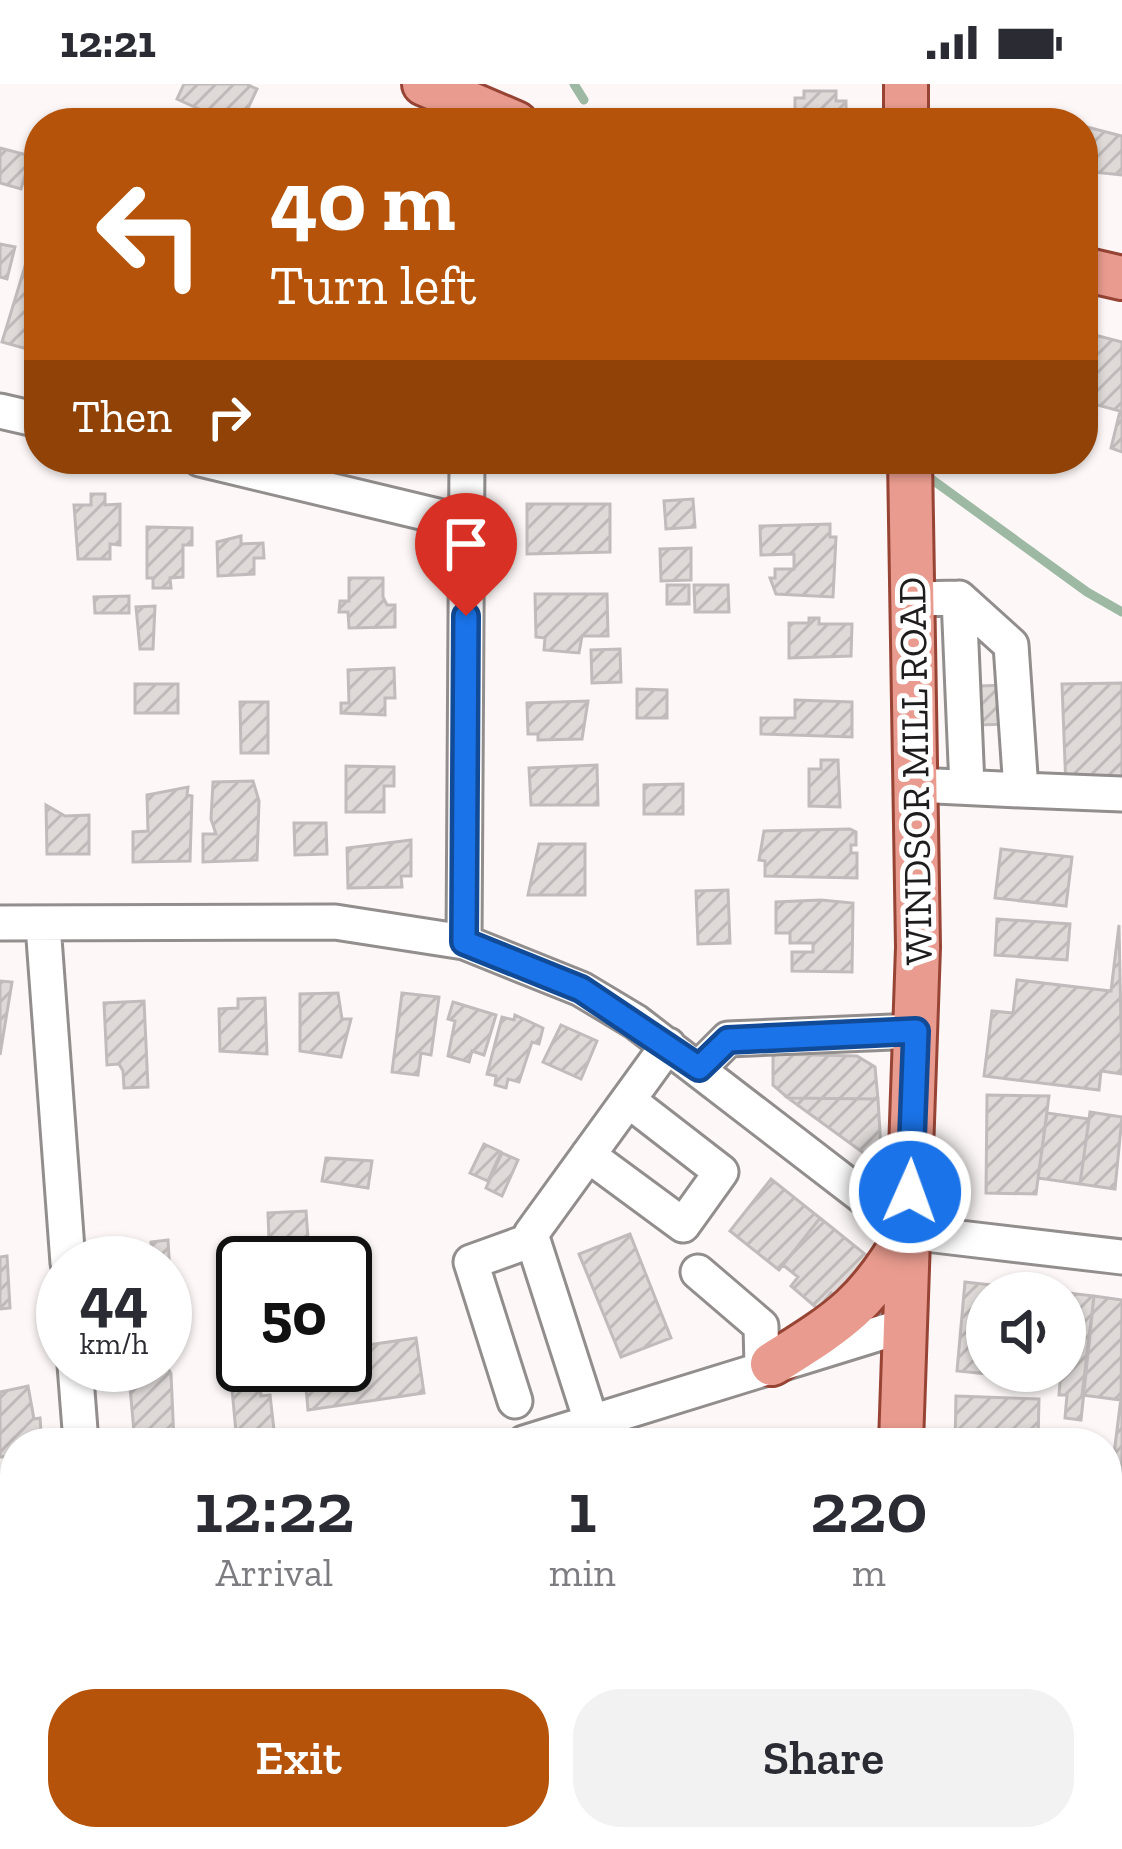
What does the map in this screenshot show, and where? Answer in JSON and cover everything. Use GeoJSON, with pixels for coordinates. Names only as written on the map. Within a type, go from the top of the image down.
{"type":"FeatureCollection","features":[{"type":"Feature","properties":{"kind":"main road"},"geometry":{"type":"LineString","coordinates":[[424,84],[458,108]]}},
{"type":"Feature","properties":{"kind":"main road","name":"WINDSOR MILL ROAD"},"geometry":{"type":"LineString","coordinates":[[902,1428],[916,1031],[911,474]]}},
{"type":"Feature","properties":{"kind":"main road"},"geometry":{"type":"LineString","coordinates":[[767,1365],[850,1315],[878,1285],[909,1232]]}},
{"type":"Feature","properties":{"kind":"street"},"geometry":{"type":"LineString","coordinates":[[262,474],[466,523]]}},
{"type":"Feature","properties":{"kind":"street"},"geometry":{"type":"LineString","coordinates":[[464,942],[467,474]]}},
{"type":"Feature","properties":{"kind":"street"},"geometry":{"type":"LineString","coordinates":[[914,598],[959,598],[1011,645],[1021,790]]}},
{"type":"Feature","properties":{"kind":"street"},"geometry":{"type":"LineString","coordinates":[[959,598],[967,788]]}},
{"type":"Feature","properties":{"kind":"street"},"geometry":{"type":"LineString","coordinates":[[916,784],[1122,794]]}},
{"type":"Feature","properties":{"kind":"street"},"geometry":{"type":"LineString","coordinates":[[0,923],[334,922],[464,942],[581,989],[668,1045],[909,1232],[1122,1257]]}},
{"type":"Feature","properties":{"kind":"street"},"geometry":{"type":"LineString","coordinates":[[43,925],[66,1236]]}},
{"type":"Feature","properties":{"kind":"street"},"geometry":{"type":"LineString","coordinates":[[699,1068],[728,1040],[916,1031]]}},
{"type":"Feature","properties":{"kind":"street"},"geometry":{"type":"LineString","coordinates":[[515,1401],[471,1262],[532,1240],[668,1045]]}},
{"type":"Feature","properties":{"kind":"street"},"geometry":{"type":"LineString","coordinates":[[588,1155],[682,1225],[708,1190],[721,1172],[628,1100]]}},
{"type":"Feature","properties":{"kind":"street"},"geometry":{"type":"LineString","coordinates":[[532,1240],[592,1424]]}},
{"type":"Feature","properties":{"kind":"street"},"geometry":{"type":"LineString","coordinates":[[698,1272],[761,1326],[767,1365]]}},
{"type":"Feature","properties":{"kind":"street"},"geometry":{"type":"LineString","coordinates":[[578,1428],[906,1324]]}},
{"type":"Feature","properties":{"kind":"street"},"geometry":{"type":"LineString","coordinates":[[77,1392],[80,1428]]}},
{"type":"Feature","properties":{"kind":"building"},"geometry":{"type":"Polygon","coordinates":[[[184,84],[246,84],[257,89],[248,108],[197,108],[177,99],[184,84]]]}},
{"type":"Feature","properties":{"kind":"building"},"geometry":{"type":"Polygon","coordinates":[[[804,91],[836,91],[836,101],[846,101],[846,108],[795,108],[795,98],[804,98],[804,91]]]}},
{"type":"Feature","properties":{"kind":"building"},"geometry":{"type":"Polygon","coordinates":[[[1098,130],[1122,136],[1122,175],[1098,173],[1098,130]]]}},
{"type":"Feature","properties":{"kind":"building"},"geometry":{"type":"Polygon","coordinates":[[[0,148],[24,154],[21,189],[0,183],[0,148]]]}},
{"type":"Feature","properties":{"kind":"building"},"geometry":{"type":"Polygon","coordinates":[[[0,244],[15,247],[7,279],[0,277],[0,244]]]}},
{"type":"Feature","properties":{"kind":"building"},"geometry":{"type":"Polygon","coordinates":[[[24,270],[24,348],[2,342],[24,270]]]}},
{"type":"Feature","properties":{"kind":"building"},"geometry":{"type":"Polygon","coordinates":[[[1098,336],[1122,342],[1122,452],[1111,448],[1120,411],[1098,405],[1098,336]]]}},
{"type":"Feature","properties":{"kind":"building"},"geometry":{"type":"Polygon","coordinates":[[[91,494],[105,494],[105,505],[120,504],[120,545],[110,544],[110,559],[78,559],[74,505],[91,505],[91,494]]]}},
{"type":"Feature","properties":{"kind":"building"},"geometry":{"type":"Polygon","coordinates":[[[693,499],[695,527],[666,529],[664,501],[693,499]]]}},
{"type":"Feature","properties":{"kind":"building"},"geometry":{"type":"Polygon","coordinates":[[[527,504],[610,504],[610,552],[527,554],[527,504]]]}},
{"type":"Feature","properties":{"kind":"building"},"geometry":{"type":"Polygon","coordinates":[[[830,524],[830,537],[836,537],[833,597],[776,594],[770,578],[775,578],[775,569],[794,569],[794,554],[761,555],[760,526],[830,524]]]}},
{"type":"Feature","properties":{"kind":"building"},"geometry":{"type":"Polygon","coordinates":[[[147,527],[192,528],[192,545],[183,545],[183,577],[170,578],[171,588],[153,588],[153,578],[147,578],[147,527]]]}},
{"type":"Feature","properties":{"kind":"building"},"geometry":{"type":"Polygon","coordinates":[[[241,536],[241,544],[263,543],[264,558],[254,558],[254,574],[218,576],[217,542],[241,536]]]}},
{"type":"Feature","properties":{"kind":"building"},"geometry":{"type":"Polygon","coordinates":[[[691,548],[691,580],[661,581],[660,549],[691,548]]]}},
{"type":"Feature","properties":{"kind":"building"},"geometry":{"type":"Polygon","coordinates":[[[349,578],[383,578],[383,597],[387,605],[395,605],[395,627],[349,628],[348,612],[339,612],[340,601],[349,601],[349,578]]]}},
{"type":"Feature","properties":{"kind":"building"},"geometry":{"type":"Polygon","coordinates":[[[667,585],[689,585],[689,604],[667,604],[667,585]]]}},
{"type":"Feature","properties":{"kind":"building"},"geometry":{"type":"Polygon","coordinates":[[[694,585],[728,585],[729,612],[695,612],[694,585]]]}},
{"type":"Feature","properties":{"kind":"building"},"geometry":{"type":"Polygon","coordinates":[[[535,594],[607,594],[608,636],[582,636],[579,653],[544,650],[545,638],[536,637],[535,594]]]}},
{"type":"Feature","properties":{"kind":"building"},"geometry":{"type":"Polygon","coordinates":[[[129,596],[129,613],[95,613],[94,597],[129,596]]]}},
{"type":"Feature","properties":{"kind":"building"},"geometry":{"type":"Polygon","coordinates":[[[155,606],[153,649],[140,649],[136,607],[155,606]]]}},
{"type":"Feature","properties":{"kind":"building"},"geometry":{"type":"Polygon","coordinates":[[[809,618],[819,618],[819,624],[852,624],[851,656],[789,658],[789,623],[809,623],[809,618]]]}},
{"type":"Feature","properties":{"kind":"building"},"geometry":{"type":"Polygon","coordinates":[[[620,649],[621,682],[592,683],[591,650],[620,649]]]}},
{"type":"Feature","properties":{"kind":"building"},"geometry":{"type":"Polygon","coordinates":[[[394,668],[395,698],[385,698],[385,715],[341,713],[341,703],[349,703],[348,670],[394,668]]]}},
{"type":"Feature","properties":{"kind":"building"},"geometry":{"type":"Polygon","coordinates":[[[1122,683],[1122,787],[1066,789],[1062,684],[1122,683]]]}},
{"type":"Feature","properties":{"kind":"building"},"geometry":{"type":"Polygon","coordinates":[[[135,684],[178,684],[178,713],[135,713],[135,684]]]}},
{"type":"Feature","properties":{"kind":"building"},"geometry":{"type":"Polygon","coordinates":[[[1010,685],[1010,724],[978,725],[978,686],[1010,685]]]}},
{"type":"Feature","properties":{"kind":"building"},"geometry":{"type":"Polygon","coordinates":[[[637,689],[667,690],[667,718],[637,718],[637,689]]]}},
{"type":"Feature","properties":{"kind":"building"},"geometry":{"type":"Polygon","coordinates":[[[795,700],[852,702],[852,737],[761,734],[761,718],[795,718],[795,700]]]}},
{"type":"Feature","properties":{"kind":"building"},"geometry":{"type":"Polygon","coordinates":[[[588,701],[582,739],[538,740],[538,734],[528,734],[527,703],[588,701]]]}},
{"type":"Feature","properties":{"kind":"building"},"geometry":{"type":"Polygon","coordinates":[[[240,702],[268,702],[268,753],[241,753],[240,702]]]}},
{"type":"Feature","properties":{"kind":"building"},"geometry":{"type":"Polygon","coordinates":[[[821,760],[838,760],[840,807],[809,806],[809,769],[821,769],[821,760]]]}},
{"type":"Feature","properties":{"kind":"building"},"geometry":{"type":"Polygon","coordinates":[[[597,765],[598,805],[531,805],[529,768],[597,765]]]}},
{"type":"Feature","properties":{"kind":"building"},"geometry":{"type":"Polygon","coordinates":[[[346,766],[394,767],[394,786],[384,786],[384,812],[346,812],[346,766]]]}},
{"type":"Feature","properties":{"kind":"building"},"geometry":{"type":"Polygon","coordinates":[[[253,781],[259,801],[257,860],[203,862],[203,834],[216,834],[211,819],[213,782],[253,781]]]}},
{"type":"Feature","properties":{"kind":"building"},"geometry":{"type":"Polygon","coordinates":[[[683,784],[683,814],[644,814],[644,785],[683,784]]]}},
{"type":"Feature","properties":{"kind":"building"},"geometry":{"type":"Polygon","coordinates":[[[188,787],[187,795],[192,796],[190,861],[133,862],[133,832],[148,831],[147,795],[188,787]]]}},
{"type":"Feature","properties":{"kind":"building"},"geometry":{"type":"Polygon","coordinates":[[[46,805],[65,816],[89,815],[89,854],[47,854],[46,805]]]}},
{"type":"Feature","properties":{"kind":"building"},"geometry":{"type":"Polygon","coordinates":[[[294,823],[326,823],[327,854],[295,855],[294,823]]]}},
{"type":"Feature","properties":{"kind":"building"},"geometry":{"type":"Polygon","coordinates":[[[764,831],[856,832],[851,853],[857,853],[857,878],[765,876],[765,861],[759,860],[764,831]]]}},
{"type":"Feature","properties":{"kind":"building"},"geometry":{"type":"Polygon","coordinates":[[[411,840],[411,876],[401,876],[402,887],[348,888],[347,848],[411,840]]]}},
{"type":"Feature","properties":{"kind":"building"},"geometry":{"type":"Polygon","coordinates":[[[539,844],[585,844],[585,895],[528,895],[539,844]]]}},
{"type":"Feature","properties":{"kind":"building"},"geometry":{"type":"Polygon","coordinates":[[[1001,849],[1072,857],[1066,906],[995,898],[1001,849]]]}},
{"type":"Feature","properties":{"kind":"building"},"geometry":{"type":"Polygon","coordinates":[[[728,890],[730,943],[698,944],[696,891],[728,890]]]}},
{"type":"Feature","properties":{"kind":"building"},"geometry":{"type":"Polygon","coordinates":[[[776,902],[853,903],[852,972],[792,971],[792,952],[813,952],[813,943],[790,943],[790,933],[776,933],[776,902]]]}},
{"type":"Feature","properties":{"kind":"building"},"geometry":{"type":"Polygon","coordinates":[[[997,919],[1070,924],[1067,960],[995,955],[997,919]]]}},
{"type":"Feature","properties":{"kind":"building"},"geometry":{"type":"Polygon","coordinates":[[[1119,925],[1122,1074],[1101,1071],[1099,1090],[984,1076],[992,1011],[1013,1013],[1017,980],[1111,991],[1119,925]]]}},
{"type":"Feature","properties":{"kind":"building"},"geometry":{"type":"Polygon","coordinates":[[[0,981],[12,982],[0,1055],[0,981]]]}},
{"type":"Feature","properties":{"kind":"building"},"geometry":{"type":"Polygon","coordinates":[[[338,993],[342,1019],[351,1019],[341,1057],[300,1051],[300,994],[338,993]]]}},
{"type":"Feature","properties":{"kind":"building"},"geometry":{"type":"Polygon","coordinates":[[[402,993],[439,997],[431,1055],[421,1053],[418,1075],[392,1072],[402,993]]]}},
{"type":"Feature","properties":{"kind":"building"},"geometry":{"type":"Polygon","coordinates":[[[265,998],[267,1054],[220,1051],[219,1009],[238,1008],[238,999],[265,998]]]}},
{"type":"Feature","properties":{"kind":"building"},"geometry":{"type":"Polygon","coordinates":[[[144,1001],[148,1087],[124,1088],[119,1064],[107,1065],[104,1003],[144,1001]]]}},
{"type":"Feature","properties":{"kind":"building"},"geometry":{"type":"Polygon","coordinates":[[[453,1002],[496,1015],[484,1055],[472,1051],[469,1062],[448,1056],[455,1021],[448,1019],[453,1002]]]}},
{"type":"Feature","properties":{"kind":"building"},"geometry":{"type":"Polygon","coordinates":[[[515,1015],[543,1028],[539,1044],[532,1042],[519,1082],[508,1079],[506,1088],[495,1085],[496,1076],[487,1074],[502,1017],[514,1020],[515,1015]]]}},
{"type":"Feature","properties":{"kind":"building"},"geometry":{"type":"Polygon","coordinates":[[[561,1025],[597,1041],[581,1079],[543,1062],[561,1025]]]}},
{"type":"Feature","properties":{"kind":"building"},"geometry":{"type":"Polygon","coordinates":[[[773,1054],[857,1056],[875,1067],[878,1099],[788,1098],[773,1085],[773,1054]]]}},
{"type":"Feature","properties":{"kind":"building"},"geometry":{"type":"Polygon","coordinates":[[[987,1095],[1049,1096],[1036,1194],[986,1193],[987,1095]]]}},
{"type":"Feature","properties":{"kind":"building"},"geometry":{"type":"Polygon","coordinates":[[[788,1098],[878,1099],[881,1149],[865,1154],[788,1098]]]}},
{"type":"Feature","properties":{"kind":"building"},"geometry":{"type":"Polygon","coordinates":[[[1090,1112],[1122,1117],[1115,1189],[1080,1184],[1090,1112]]]}},
{"type":"Feature","properties":{"kind":"building"},"geometry":{"type":"Polygon","coordinates":[[[1047,1113],[1089,1119],[1080,1184],[1038,1178],[1047,1113]]]}},
{"type":"Feature","properties":{"kind":"building"},"geometry":{"type":"Polygon","coordinates":[[[484,1144],[501,1152],[488,1181],[470,1173],[484,1144]]]}},
{"type":"Feature","properties":{"kind":"building"},"geometry":{"type":"Polygon","coordinates":[[[502,1153],[518,1160],[502,1196],[486,1188],[502,1153]]]}},
{"type":"Feature","properties":{"kind":"building"},"geometry":{"type":"Polygon","coordinates":[[[326,1158],[372,1161],[368,1188],[322,1181],[326,1158]]]}},
{"type":"Feature","properties":{"kind":"building"},"geometry":{"type":"Polygon","coordinates":[[[771,1179],[820,1218],[779,1270],[730,1231],[771,1179]]]}},
{"type":"Feature","properties":{"kind":"building"},"geometry":{"type":"Polygon","coordinates":[[[306,1211],[308,1236],[269,1236],[268,1213],[306,1211]]]}},
{"type":"Feature","properties":{"kind":"building"},"geometry":{"type":"Polygon","coordinates":[[[820,1218],[871,1259],[838,1299],[831,1293],[818,1309],[791,1286],[798,1277],[783,1265],[820,1218]]]}},
{"type":"Feature","properties":{"kind":"building"},"geometry":{"type":"Polygon","coordinates":[[[630,1234],[671,1338],[621,1357],[579,1254],[630,1234]]]}},
{"type":"Feature","properties":{"kind":"building"},"geometry":{"type":"Polygon","coordinates":[[[7,1256],[10,1308],[0,1309],[0,1257],[7,1256]]]}},
{"type":"Feature","properties":{"kind":"building"},"geometry":{"type":"Polygon","coordinates":[[[965,1282],[966,1372],[957,1371],[965,1282]]]}},
{"type":"Feature","properties":{"kind":"building"},"geometry":{"type":"Polygon","coordinates":[[[1086,1295],[1094,1296],[1086,1372],[1086,1295]]]}},
{"type":"Feature","properties":{"kind":"building"},"geometry":{"type":"Polygon","coordinates":[[[1094,1296],[1122,1300],[1121,1400],[1082,1395],[1086,1392],[1094,1296]]]}},
{"type":"Feature","properties":{"kind":"building"},"geometry":{"type":"Polygon","coordinates":[[[416,1338],[424,1393],[308,1410],[306,1392],[372,1392],[372,1344],[416,1338]]]}},
{"type":"Feature","properties":{"kind":"building"},"geometry":{"type":"Polygon","coordinates":[[[28,1386],[34,1419],[40,1418],[41,1428],[0,1428],[0,1392],[28,1386]]]}},
{"type":"Feature","properties":{"kind":"building"},"geometry":{"type":"Polygon","coordinates":[[[1122,1390],[1122,1428],[1117,1428],[1122,1390]]]}},
{"type":"Feature","properties":{"kind":"building"},"geometry":{"type":"Polygon","coordinates":[[[130,1392],[172,1392],[173,1428],[134,1428],[130,1392]]]}},
{"type":"Feature","properties":{"kind":"building"},"geometry":{"type":"Polygon","coordinates":[[[232,1392],[270,1395],[274,1428],[236,1428],[232,1392]]]}},
{"type":"Feature","properties":{"kind":"building"},"geometry":{"type":"Polygon","coordinates":[[[1084,1392],[1081,1420],[1065,1418],[1067,1395],[1059,1395],[1084,1392]]]}},
{"type":"Feature","properties":{"kind":"building"},"geometry":{"type":"Polygon","coordinates":[[[956,1396],[1039,1399],[1038,1428],[955,1428],[956,1396]]]}},
{"type":"Feature","properties":{"kind":"waterway"},"geometry":{"type":"LineString","coordinates":[[574,84],[584,100]]}},
{"type":"Feature","properties":{"kind":"waterway"},"geometry":{"type":"LineString","coordinates":[[924,474],[1087,592],[1122,612]]}},
{"type":"Feature","properties":{"kind":"route"},"geometry":{"type":"LineString","coordinates":[[466,616],[464,942],[581,989],[637,1022],[699,1068],[728,1040],[767,1034],[916,1031],[910,1192]]}}]}
